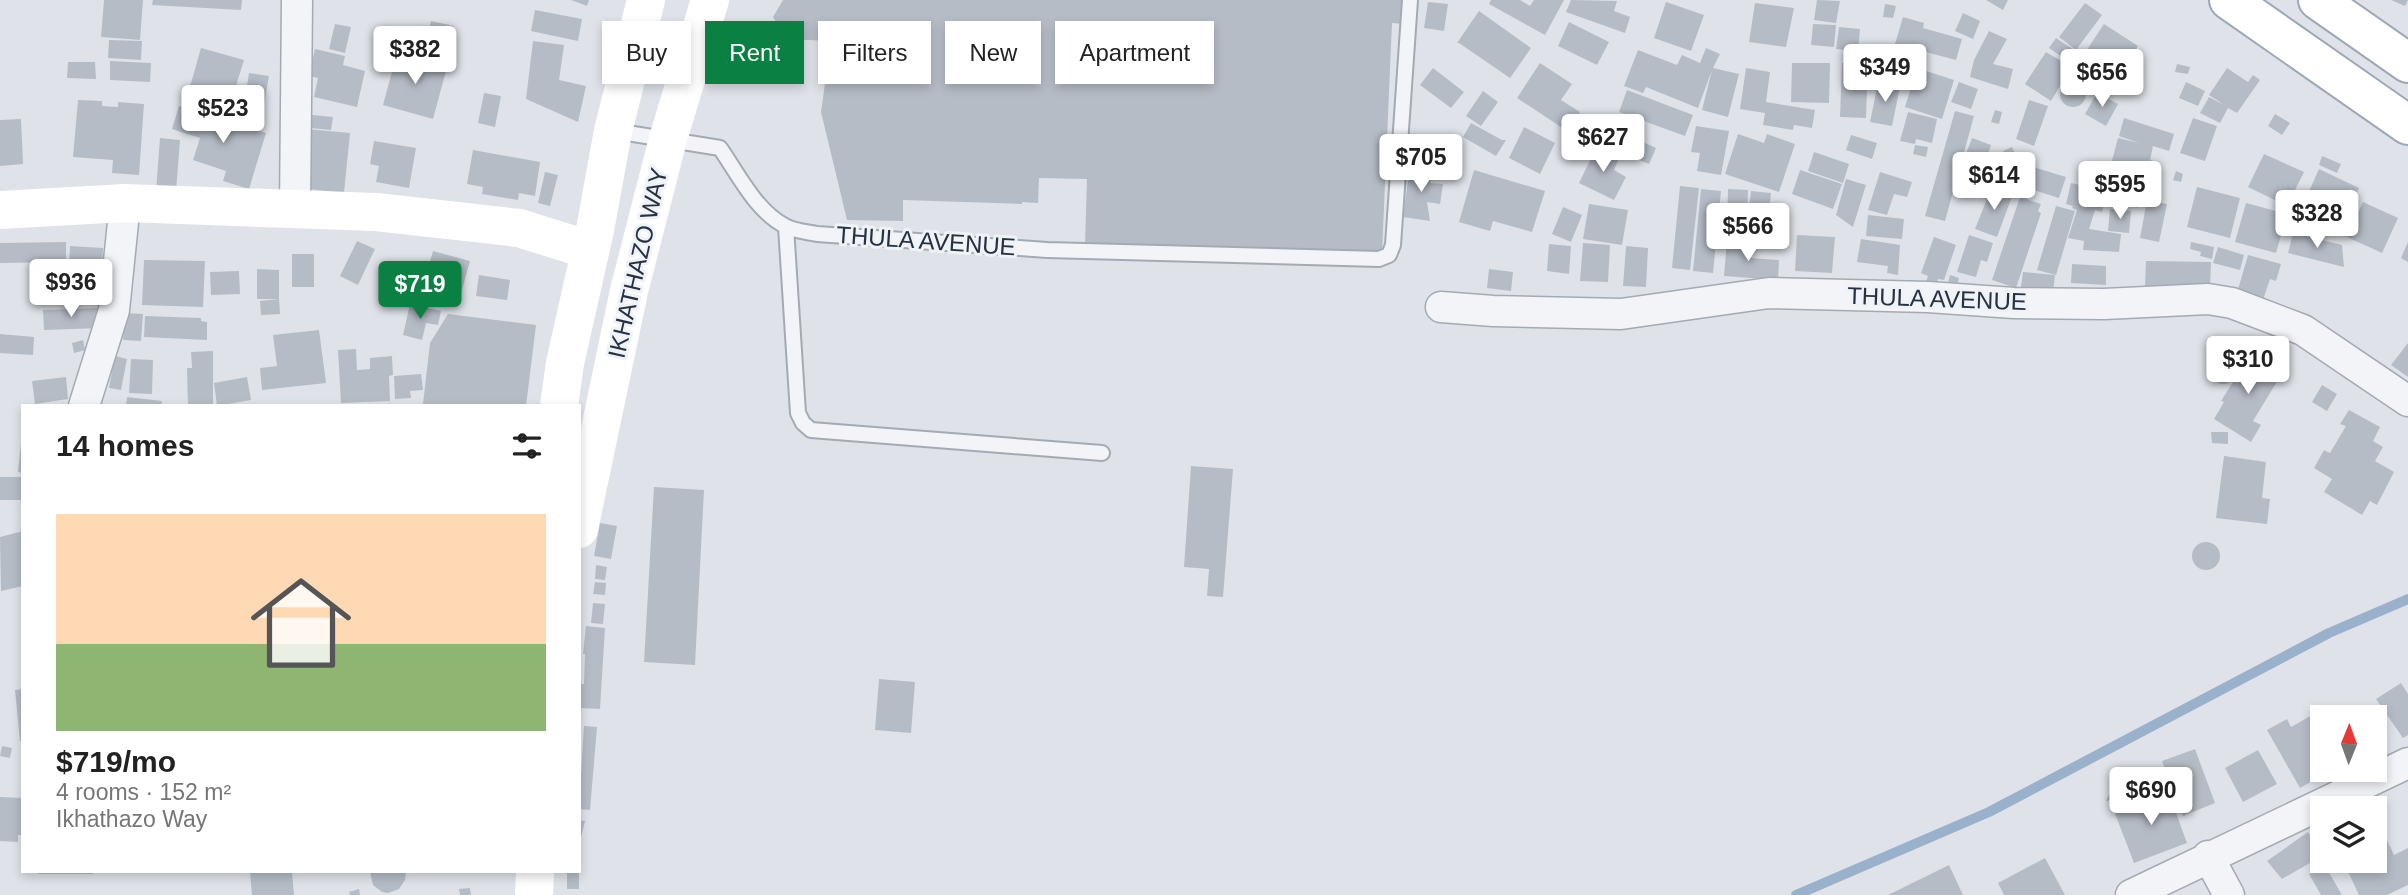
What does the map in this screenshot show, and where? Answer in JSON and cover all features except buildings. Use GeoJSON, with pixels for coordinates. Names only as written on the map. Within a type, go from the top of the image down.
{"type":"FeatureCollection","features":[{"type":"Feature","properties":{"kind":"street"},"geometry":{"type":"LineString","coordinates":[[295,209],[297,0]]}},
{"type":"Feature","properties":{"kind":"street","name":"IKHATHAZO WAY"},"geometry":{"type":"LineString","coordinates":[[559,404],[565,363],[613,131],[646,0]]}},
{"type":"Feature","properties":{"kind":"street","name":"IKHATHAZO WAY"},"geometry":{"type":"LineString","coordinates":[[581,519],[629,291],[668,139],[710,0]]}},
{"type":"Feature","properties":{"kind":"street"},"geometry":{"type":"LineString","coordinates":[[2229,0],[2408,125]]}},
{"type":"Feature","properties":{"kind":"street"},"geometry":{"type":"LineString","coordinates":[[2318,0],[2408,63]]}},
{"type":"Feature","properties":{"kind":"street"},"geometry":{"type":"LineString","coordinates":[[85,404],[114,310],[125,203]]}},
{"type":"Feature","properties":{"kind":"street"},"geometry":{"type":"LineString","coordinates":[[0,209],[125,203],[376,212],[519,228],[589,250]]}},
{"type":"Feature","properties":{"kind":"street","name":"THULA AVENUE"},"geometry":{"type":"LineString","coordinates":[[1441,307],[1621,314],[1769,293],[1928,297],[2014,303],[2104,304],[2208,299],[2232,303],[2303,330],[2408,401]]}},
{"type":"Feature","properties":{"kind":"street"},"geometry":{"type":"LineString","coordinates":[[2131,895],[2208,856],[2405,771]]}},
{"type":"Feature","properties":{"kind":"street"},"geometry":{"type":"LineString","coordinates":[[2208,856],[2229,895]]}},
{"type":"Feature","properties":{"kind":"street"},"geometry":{"type":"LineString","coordinates":[[534,895],[535,873]]}},
{"type":"Feature","properties":{"kind":"lane","name":"THULA AVENUE"},"geometry":{"type":"LineString","coordinates":[[613,131],[720,148],[758,202],[786,227],[817,234],[1047,250],[1379,258],[1388,255],[1392,249],[1410,0]]}},
{"type":"Feature","properties":{"kind":"lane"},"geometry":{"type":"LineString","coordinates":[[786,227],[798,413],[803,423],[811,430],[1102,453]]}},
{"type":"Feature","properties":{"kind":"waterway"},"geometry":{"type":"LineString","coordinates":[[1796,895],[1989,812],[2329,633],[2408,599]]}}]}
